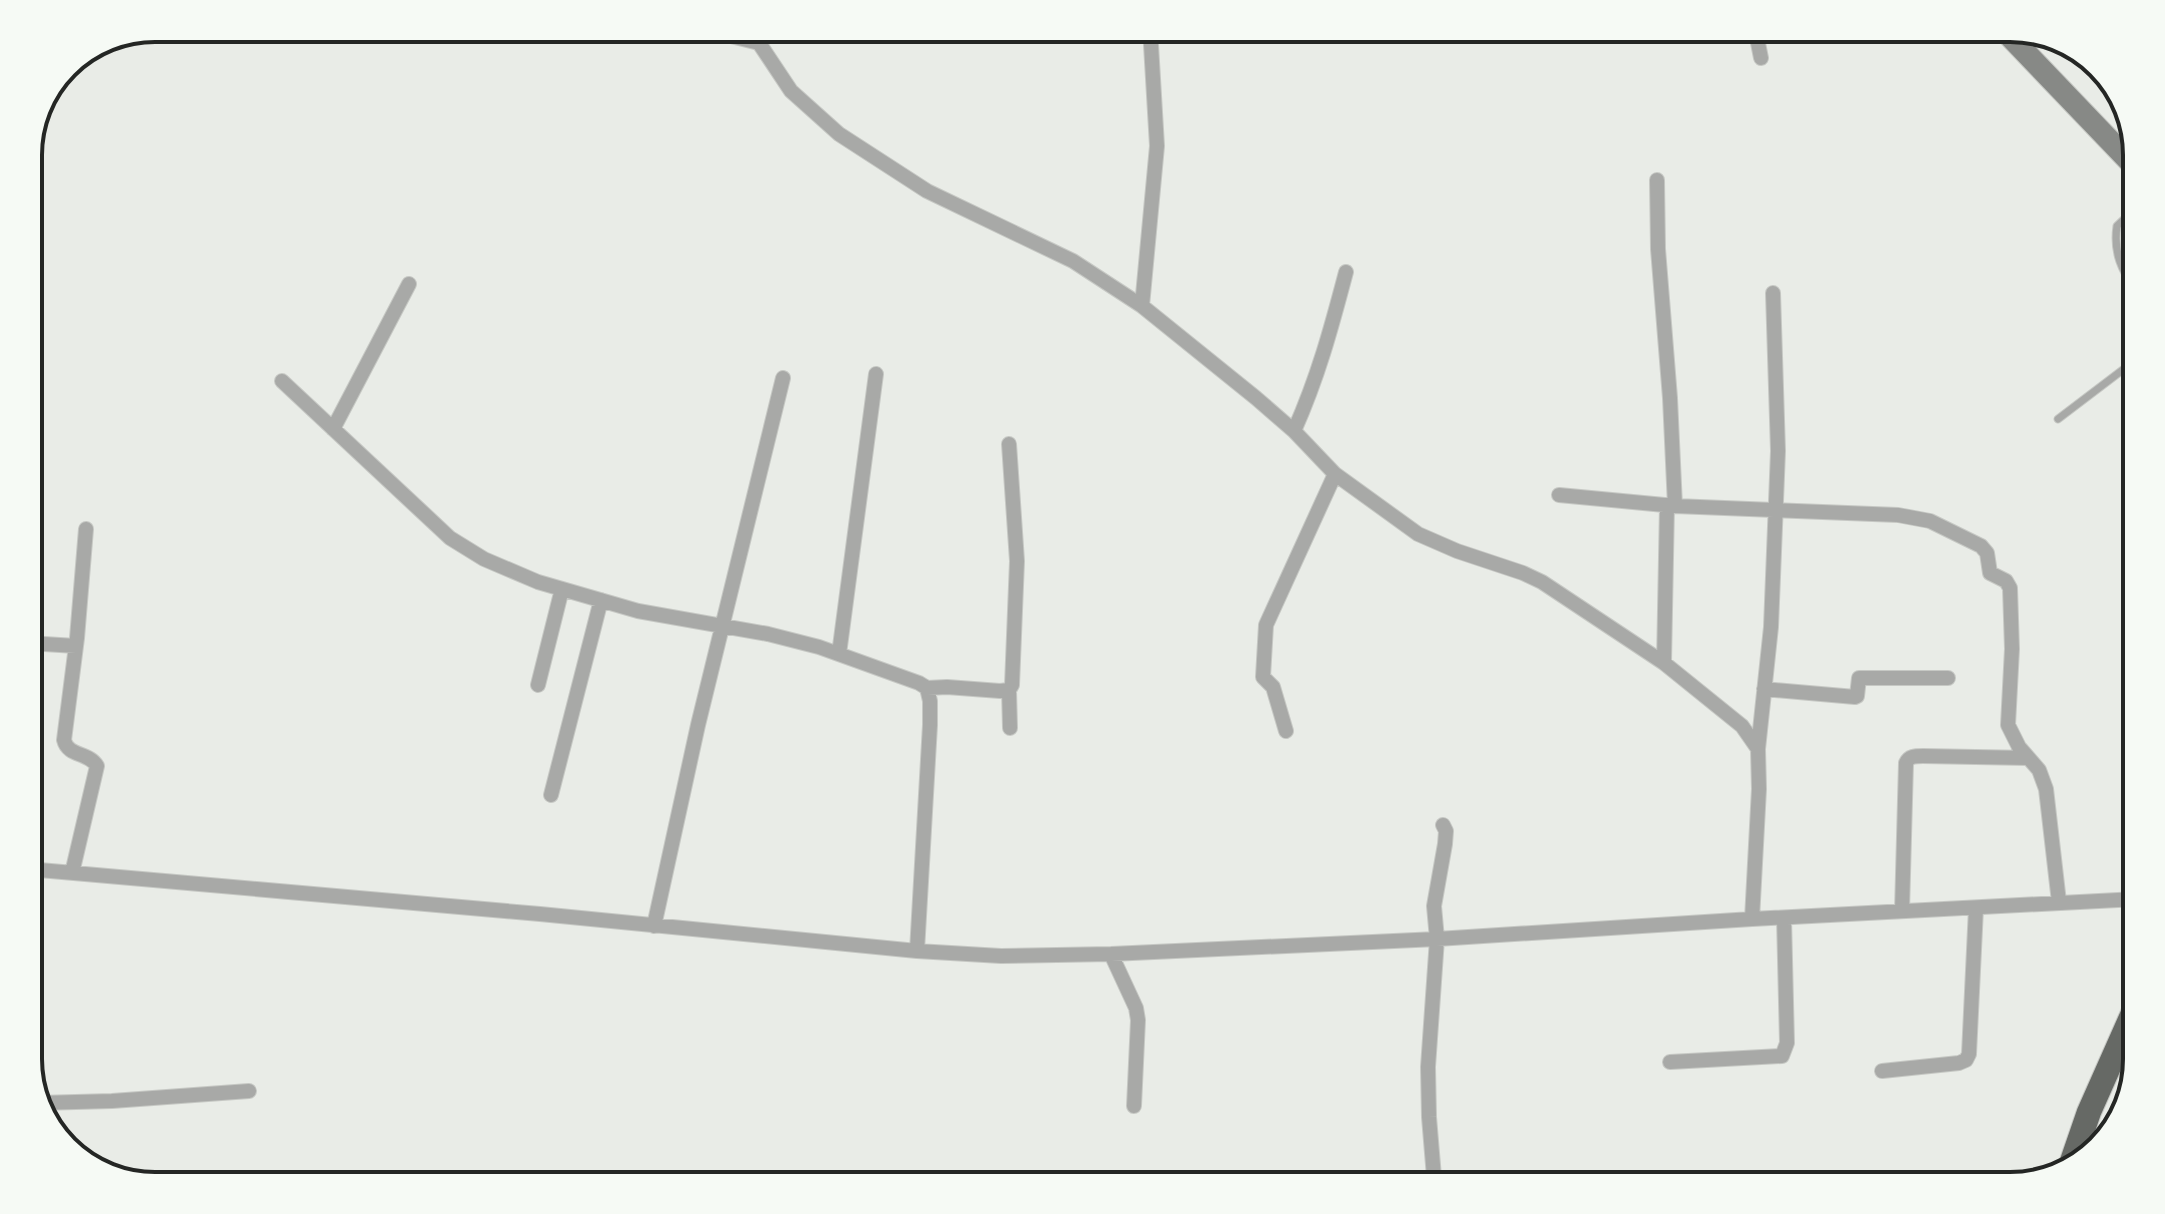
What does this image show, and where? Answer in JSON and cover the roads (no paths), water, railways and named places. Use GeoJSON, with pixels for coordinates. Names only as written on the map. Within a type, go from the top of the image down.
{"type":"FeatureCollection","features":[{"type":"Feature","properties":{"kind":"highway"},"geometry":{"type":"LineString","coordinates":[[2075,1151],[2123,1036]]}},
{"type":"Feature","properties":{"kind":"main road"},"geometry":{"type":"LineString","coordinates":[[2016,42],[2123,154]]}},
{"type":"Feature","properties":{"kind":"street"},"geometry":{"type":"LineString","coordinates":[[755,42],[759,43],[791,91],[839,134],[927,191],[1073,261],[1142,306],[1294,431],[1335,474],[1418,534],[1542,582],[1664,663],[1742,726],[1758,749]]}},
{"type":"Feature","properties":{"kind":"street"},"geometry":{"type":"LineString","coordinates":[[1142,306],[1157,146],[1151,42]]}},
{"type":"Feature","properties":{"kind":"street"},"geometry":{"type":"LineString","coordinates":[[1758,42],[1761,58]]}},
{"type":"Feature","properties":{"kind":"street"},"geometry":{"type":"LineString","coordinates":[[1657,180],[1658,249],[1670,398],[1671,505],[1664,663]]}},
{"type":"Feature","properties":{"kind":"street"},"geometry":{"type":"LineString","coordinates":[[1294,431],[1312,389],[1346,272]]}},
{"type":"Feature","properties":{"kind":"street"},"geometry":{"type":"LineString","coordinates":[[333,429],[409,284]]}},
{"type":"Feature","properties":{"kind":"street"},"geometry":{"type":"LineString","coordinates":[[1752,919],[1759,789],[1758,749],[1771,627],[1778,451],[1773,293]]}},
{"type":"Feature","properties":{"kind":"street"},"geometry":{"type":"LineString","coordinates":[[839,654],[876,374]]}},
{"type":"Feature","properties":{"kind":"street"},"geometry":{"type":"LineString","coordinates":[[654,926],[698,725],[783,378]]}},
{"type":"Feature","properties":{"kind":"street"},"geometry":{"type":"LineString","coordinates":[[282,381],[450,538],[484,559],[538,582],[638,611],[768,634],[839,654],[927,688],[1009,690]]}},
{"type":"Feature","properties":{"kind":"street"},"geometry":{"type":"LineString","coordinates":[[1009,444],[1017,561],[1013,680],[1009,690],[1010,728]]}},
{"type":"Feature","properties":{"kind":"street"},"geometry":{"type":"LineString","coordinates":[[1286,731],[1276,693],[1263,677],[1266,625],[1335,474]]}},
{"type":"Feature","properties":{"kind":"street"},"geometry":{"type":"LineString","coordinates":[[1559,495],[1671,505],[1898,515],[1930,521],[1985,549],[1990,573],[2006,581],[2010,588],[2012,649],[2008,725],[2011,734],[2039,770],[2046,789],[2059,902]]}},
{"type":"Feature","properties":{"kind":"street"},"geometry":{"type":"LineString","coordinates":[[72,873],[97,766],[90,758],[71,751],[64,740],[86,529]]}},
{"type":"Feature","properties":{"kind":"street"},"geometry":{"type":"LineString","coordinates":[[538,685],[562,589]]}},
{"type":"Feature","properties":{"kind":"street"},"geometry":{"type":"LineString","coordinates":[[551,795],[601,600]]}},
{"type":"Feature","properties":{"kind":"street"},"geometry":{"type":"LineString","coordinates":[[42,644],[76,646]]}},
{"type":"Feature","properties":{"kind":"street"},"geometry":{"type":"LineString","coordinates":[[1764,689],[1855,697],[1858,679],[1862,677],[1948,678]]}},
{"type":"Feature","properties":{"kind":"street"},"geometry":{"type":"LineString","coordinates":[[917,951],[930,725],[927,688]]}},
{"type":"Feature","properties":{"kind":"street"},"geometry":{"type":"LineString","coordinates":[[1902,911],[1908,759],[1913,756],[2028,758]]}},
{"type":"Feature","properties":{"kind":"street"},"geometry":{"type":"LineString","coordinates":[[1434,1172],[1428,1067],[1437,939],[1434,906],[1445,844],[1443,825]]}},
{"type":"Feature","properties":{"kind":"street"},"geometry":{"type":"LineString","coordinates":[[42,870],[917,951],[1001,956],[1437,939],[2123,900]]}},
{"type":"Feature","properties":{"kind":"street"},"geometry":{"type":"LineString","coordinates":[[1882,1071],[1966,1060],[1969,1054],[1976,908]]}},
{"type":"Feature","properties":{"kind":"street"},"geometry":{"type":"LineString","coordinates":[[1670,1062],[1782,1056],[1787,1043],[1784,918]]}},
{"type":"Feature","properties":{"kind":"street"},"geometry":{"type":"LineString","coordinates":[[1111,954],[1136,1008],[1138,1020],[1134,1106]]}},
{"type":"Feature","properties":{"kind":"street"},"geometry":{"type":"LineString","coordinates":[[51,1103],[249,1091]]}},
{"type":"Feature","properties":{"kind":"lane"},"geometry":{"type":"LineString","coordinates":[[2123,219],[2116,233],[2116,251],[2123,269]]}},
{"type":"Feature","properties":{"kind":"lane"},"geometry":{"type":"LineString","coordinates":[[2058,419],[2123,370]]}}]}
